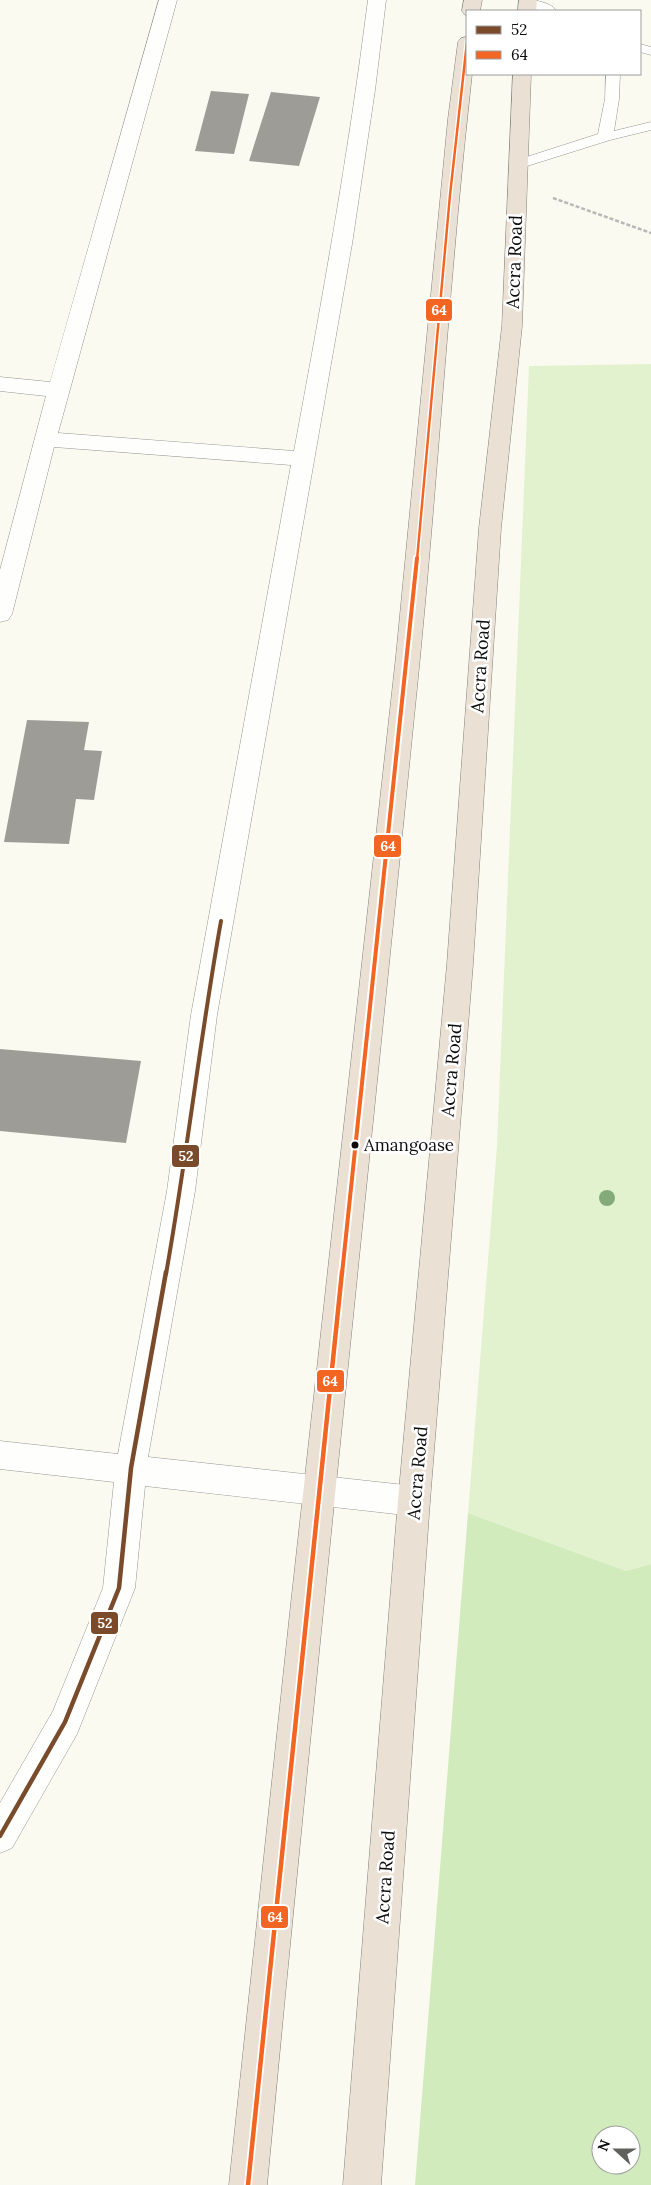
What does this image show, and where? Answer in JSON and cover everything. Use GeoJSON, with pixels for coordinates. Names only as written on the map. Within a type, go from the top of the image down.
{"type":"FeatureCollection","features":[{"type":"Feature","properties":{"kind":"highway"},"geometry":{"type":"LineString","coordinates":[[248,2185],[422,521],[456,131],[466,50]]}},
{"type":"Feature","properties":{"kind":"highway","name":"Accra Road"},"geometry":{"type":"LineString","coordinates":[[362,2185],[414,1501],[460,964],[490,528],[512,326],[522,75]]}},
{"type":"Feature","properties":{"kind":"street"},"geometry":{"type":"LineString","coordinates":[[0,614],[58,390],[168,0]]}},
{"type":"Feature","properties":{"kind":"street"},"geometry":{"type":"LineString","coordinates":[[0,1836],[65,1722],[119,1588],[131,1468],[181,1191],[204,1015],[342,244],[366,90],[377,0]]}},
{"type":"Feature","properties":{"kind":"street"},"geometry":{"type":"LineString","coordinates":[[0,384],[58,390]]}},
{"type":"Feature","properties":{"kind":"street"},"geometry":{"type":"LineString","coordinates":[[46,440],[303,459]]}},
{"type":"Feature","properties":{"kind":"street"},"geometry":{"type":"LineString","coordinates":[[0,1455],[131,1468],[319,1492],[414,1501]]}},
{"type":"Feature","properties":{"kind":"lane"},"geometry":{"type":"LineString","coordinates":[[528,4],[547,10]]}},
{"type":"Feature","properties":{"kind":"lane"},"geometry":{"type":"LineString","coordinates":[[605,137],[612,99],[612,75]]}},
{"type":"Feature","properties":{"kind":"lane"},"geometry":{"type":"LineString","coordinates":[[518,175],[605,137],[651,126]]}},
{"type":"Feature","properties":{"kind":"path"},"geometry":{"type":"LineString","coordinates":[[518,175],[651,233]]}},
{"type":"Feature","properties":{"kind":"green space"},"geometry":{"type":"Polygon","coordinates":[[[651,364],[651,1564],[626,1571],[468,1513],[497,1146],[529,366],[651,364]]]}},
{"type":"Feature","properties":{"kind":"green space"},"geometry":{"type":"Polygon","coordinates":[[[468,1513],[626,1571],[651,1564],[651,2185],[415,2185],[468,1513]]]}},
{"type":"Feature","properties":{"kind":"building"},"geometry":{"type":"Polygon","coordinates":[[[211,91],[249,94],[234,154],[195,151],[211,91]]]}},
{"type":"Feature","properties":{"kind":"building"},"geometry":{"type":"Polygon","coordinates":[[[271,92],[320,97],[299,166],[249,161],[271,92]]]}},
{"type":"Feature","properties":{"kind":"building"},"geometry":{"type":"Polygon","coordinates":[[[27,720],[89,722],[84,750],[102,751],[94,800],[76,799],[69,844],[4,842],[27,720]]]}},
{"type":"Feature","properties":{"kind":"building"},"geometry":{"type":"Polygon","coordinates":[[[0,1049],[141,1061],[126,1143],[0,1131],[0,1049]]]}},
{"type":"Feature","properties":{"kind":"transit line","name":"64"},"geometry":{"type":"LineString","coordinates":[[248,2185],[346,1229],[408,656],[442,272],[466,51]]}},
{"type":"Feature","properties":{"kind":"transit line","name":"52"},"geometry":{"type":"LineString","coordinates":[[0,1836],[65,1722],[119,1588],[131,1468],[181,1191],[204,1015],[221,921]]}},
{"type":"Feature","properties":{"kind":"place","name":"Amangoase"},"geometry":{"type":"Point","coordinates":[355,1145]}}]}
